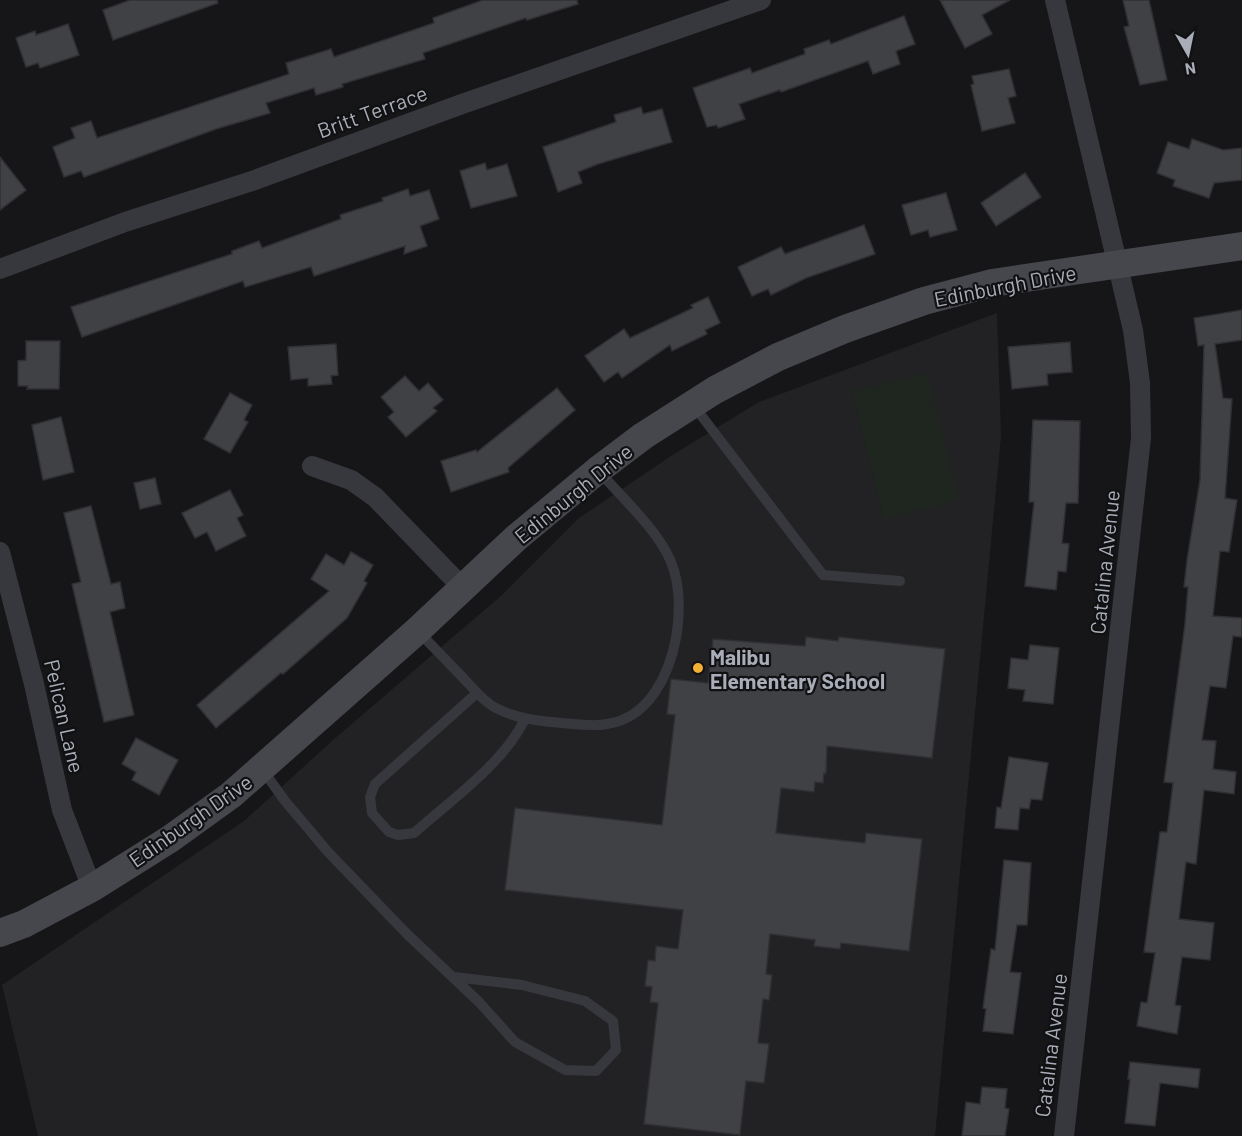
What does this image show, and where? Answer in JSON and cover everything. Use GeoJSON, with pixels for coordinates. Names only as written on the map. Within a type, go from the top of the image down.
{"type":"FeatureCollection","features":[{"type":"Feature","properties":{"kind":"street","name":"Britt Terrace"},"geometry":{"type":"LineString","coordinates":[[0,269],[125,222],[252,181],[462,104],[761,0]]}},
{"type":"Feature","properties":{"kind":"street","name":"Catalina Avenue"},"geometry":{"type":"LineString","coordinates":[[1055,0],[1133,330],[1140,383],[1141,438],[1064,1136]]}},
{"type":"Feature","properties":{"kind":"street","name":"Edinburgh Drive"},"geometry":{"type":"LineString","coordinates":[[0,933],[24,924],[92,888],[170,839],[231,795],[418,630],[516,538],[598,470],[692,403],[778,357],[845,329],[924,301],[992,283],[1242,246]]}},
{"type":"Feature","properties":{"kind":"street"},"geometry":{"type":"LineString","coordinates":[[312,466],[351,480],[375,497],[463,588]]}},
{"type":"Feature","properties":{"kind":"street","name":"Pelican Lane"},"geometry":{"type":"LineString","coordinates":[[0,552],[34,684],[62,810],[92,888]]}},
{"type":"Feature","properties":{"kind":"lane"},"geometry":{"type":"LineString","coordinates":[[692,403],[823,575],[900,581]]}},
{"type":"Feature","properties":{"kind":"lane"},"geometry":{"type":"LineString","coordinates":[[418,630],[477,693],[495,708],[525,719],[589,725],[609,724],[627,718],[646,704],[663,682],[672,660],[679,618],[678,590],[672,564],[661,542],[598,470]]}},
{"type":"Feature","properties":{"kind":"lane"},"geometry":{"type":"LineString","coordinates":[[477,693],[375,784],[370,797],[372,813],[389,832],[398,835],[414,833],[494,762],[516,738],[525,719]]}},
{"type":"Feature","properties":{"kind":"lane"},"geometry":{"type":"LineString","coordinates":[[262,768],[285,801],[328,852],[407,934],[479,1002],[515,1042],[565,1070],[596,1071],[616,1050],[613,1021],[585,1001],[522,985],[453,977]]}},
{"type":"Feature","properties":{"kind":"shaded area","name":"Malibu Elementary School"},"geometry":{"type":"Polygon","coordinates":[[[997,313],[1001,436],[935,1136],[38,1136],[2,985],[244,821],[333,740],[502,595],[579,518],[674,454],[759,402],[997,313]]]}},
{"type":"Feature","properties":{"kind":"shaded area"},"geometry":{"type":"Polygon","coordinates":[[[927,373],[959,500],[884,519],[852,391],[927,373]]]}},
{"type":"Feature","properties":{"kind":"building"},"geometry":{"type":"Polygon","coordinates":[[[130,0],[217,0],[218,3],[113,40],[103,10],[130,0]]]}},
{"type":"Feature","properties":{"kind":"building"},"geometry":{"type":"Polygon","coordinates":[[[483,0],[577,0],[578,4],[527,20],[526,18],[423,53],[425,59],[342,84],[343,87],[316,95],[314,88],[266,103],[270,113],[216,129],[84,177],[81,171],[64,177],[53,147],[75,138],[71,128],[91,121],[97,138],[289,74],[286,63],[331,49],[334,57],[434,23],[433,18],[483,0]]]}},
{"type":"Feature","properties":{"kind":"building"},"geometry":{"type":"Polygon","coordinates":[[[940,0],[1010,0],[982,15],[992,34],[965,48],[940,0]]]}},
{"type":"Feature","properties":{"kind":"building"},"geometry":{"type":"Polygon","coordinates":[[[1123,0],[1149,0],[1167,80],[1140,85],[1124,27],[1129,26],[1123,0]]]}},
{"type":"Feature","properties":{"kind":"building"},"geometry":{"type":"Polygon","coordinates":[[[904,16],[915,44],[896,51],[900,64],[873,74],[868,61],[781,92],[780,90],[739,104],[745,119],[718,128],[717,125],[707,127],[693,88],[750,68],[752,73],[805,54],[804,49],[829,40],[831,44],[904,16]]]}},
{"type":"Feature","properties":{"kind":"building"},"geometry":{"type":"Polygon","coordinates":[[[68,24],[79,55],[40,68],[38,63],[26,67],[16,38],[35,31],[36,35],[68,24]]]}},
{"type":"Feature","properties":{"kind":"building"},"geometry":{"type":"Polygon","coordinates":[[[1009,69],[1016,96],[1008,98],[1015,123],[982,131],[971,85],[974,84],[972,76],[1009,69]]]}},
{"type":"Feature","properties":{"kind":"building"},"geometry":{"type":"Polygon","coordinates":[[[641,107],[643,114],[662,109],[672,142],[578,172],[582,183],[558,192],[543,147],[616,122],[614,115],[641,107]]]}},
{"type":"Feature","properties":{"kind":"building"},"geometry":{"type":"Polygon","coordinates":[[[1192,139],[1223,150],[1242,148],[1242,180],[1214,183],[1209,198],[1173,186],[1175,180],[1157,173],[1168,142],[1189,149],[1192,139]]]}},
{"type":"Feature","properties":{"kind":"building"},"geometry":{"type":"Polygon","coordinates":[[[0,157],[26,190],[0,210],[0,157]]]}},
{"type":"Feature","properties":{"kind":"building"},"geometry":{"type":"Polygon","coordinates":[[[485,163],[487,170],[507,164],[517,196],[471,208],[460,171],[485,163]]]}},
{"type":"Feature","properties":{"kind":"building"},"geometry":{"type":"Polygon","coordinates":[[[1025,173],[1041,197],[996,226],[981,203],[1025,173]]]}},
{"type":"Feature","properties":{"kind":"building"},"geometry":{"type":"Polygon","coordinates":[[[408,189],[410,196],[429,190],[439,219],[420,226],[427,246],[404,254],[405,246],[314,276],[311,267],[245,287],[243,281],[82,337],[71,307],[232,254],[232,251],[259,241],[262,248],[341,219],[340,215],[383,201],[382,198],[408,189]]]}},
{"type":"Feature","properties":{"kind":"building"},"geometry":{"type":"Polygon","coordinates":[[[946,193],[957,230],[930,237],[928,230],[911,235],[902,205],[946,193]]]}},
{"type":"Feature","properties":{"kind":"building"},"geometry":{"type":"Polygon","coordinates":[[[864,225],[875,254],[806,278],[771,295],[768,289],[752,296],[738,267],[781,247],[785,254],[864,225]]]}},
{"type":"Feature","properties":{"kind":"building"},"geometry":{"type":"Polygon","coordinates":[[[708,297],[720,323],[705,330],[707,334],[672,351],[670,345],[622,378],[618,372],[604,382],[585,356],[624,329],[630,338],[693,308],[691,305],[708,297]]]}},
{"type":"Feature","properties":{"kind":"building"},"geometry":{"type":"Polygon","coordinates":[[[1242,310],[1242,340],[1215,344],[1223,398],[1232,399],[1225,498],[1237,500],[1229,552],[1220,551],[1213,616],[1242,618],[1242,637],[1233,636],[1226,688],[1210,686],[1202,740],[1216,741],[1213,769],[1236,772],[1234,794],[1204,790],[1196,864],[1186,862],[1179,919],[1214,923],[1210,960],[1182,957],[1175,1005],[1181,1006],[1177,1034],[1137,1026],[1141,1002],[1147,1003],[1155,953],[1144,952],[1160,832],[1167,832],[1173,783],[1164,782],[1185,624],[1188,587],[1184,587],[1187,560],[1200,480],[1204,345],[1198,346],[1194,318],[1242,310]]]}},
{"type":"Feature","properties":{"kind":"building"},"geometry":{"type":"Polygon","coordinates":[[[26,341],[60,341],[59,389],[27,389],[28,386],[18,386],[18,361],[26,360],[26,341]]]}},
{"type":"Feature","properties":{"kind":"building"},"geometry":{"type":"Polygon","coordinates":[[[1070,342],[1072,372],[1047,374],[1048,385],[1012,389],[1008,347],[1070,342]]]}},
{"type":"Feature","properties":{"kind":"building"},"geometry":{"type":"Polygon","coordinates":[[[336,344],[338,375],[331,376],[332,384],[308,386],[308,378],[291,380],[288,347],[336,344]]]}},
{"type":"Feature","properties":{"kind":"building"},"geometry":{"type":"Polygon","coordinates":[[[405,376],[419,391],[428,383],[443,400],[433,408],[437,411],[406,437],[388,417],[394,412],[381,397],[405,376]]]}},
{"type":"Feature","properties":{"kind":"building"},"geometry":{"type":"Polygon","coordinates":[[[557,388],[575,410],[508,468],[509,472],[451,492],[441,461],[476,450],[477,452],[557,388]]]}},
{"type":"Feature","properties":{"kind":"building"},"geometry":{"type":"Polygon","coordinates":[[[230,393],[252,405],[244,420],[248,422],[230,453],[204,439],[230,393]]]}},
{"type":"Feature","properties":{"kind":"building"},"geometry":{"type":"Polygon","coordinates":[[[61,417],[74,472],[43,480],[32,425],[61,417]]]}},
{"type":"Feature","properties":{"kind":"building"},"geometry":{"type":"Polygon","coordinates":[[[1033,420],[1080,421],[1078,503],[1066,503],[1062,543],[1069,544],[1066,572],[1058,571],[1056,590],[1025,586],[1034,502],[1029,502],[1033,420]]]}},
{"type":"Feature","properties":{"kind":"building"},"geometry":{"type":"Polygon","coordinates":[[[155,478],[161,504],[140,509],[134,483],[155,478]]]}},
{"type":"Feature","properties":{"kind":"building"},"geometry":{"type":"Polygon","coordinates":[[[230,490],[243,515],[237,518],[246,536],[216,551],[207,532],[195,538],[182,513],[230,490]]]}},
{"type":"Feature","properties":{"kind":"building"},"geometry":{"type":"Polygon","coordinates":[[[91,506],[111,584],[120,582],[125,608],[110,612],[134,715],[104,722],[72,584],[81,582],[64,513],[91,506]]]}},
{"type":"Feature","properties":{"kind":"building"},"geometry":{"type":"Polygon","coordinates":[[[351,552],[373,565],[364,581],[367,583],[347,618],[216,728],[197,705],[329,591],[311,579],[326,554],[344,565],[351,552]]]}},
{"type":"Feature","properties":{"kind":"building"},"geometry":{"type":"Polygon","coordinates":[[[806,637],[838,641],[839,637],[945,649],[932,758],[827,746],[826,773],[824,773],[823,783],[815,782],[814,792],[781,788],[776,833],[865,843],[866,833],[922,839],[909,951],[841,943],[840,949],[814,946],[815,940],[770,934],[766,974],[772,975],[769,1000],[763,999],[758,1043],[769,1044],[764,1083],[746,1081],[740,1135],[644,1124],[658,1003],[650,1002],[652,987],[645,986],[648,960],[655,961],[656,946],[678,949],[683,910],[505,890],[515,808],[662,825],[675,715],[667,714],[671,679],[708,683],[713,639],[805,646],[806,637]]]}},
{"type":"Feature","properties":{"kind":"building"},"geometry":{"type":"Polygon","coordinates":[[[1030,645],[1059,648],[1053,704],[1023,701],[1025,690],[1008,688],[1011,658],[1028,660],[1030,645]]]}},
{"type":"Feature","properties":{"kind":"building"},"geometry":{"type":"Polygon","coordinates":[[[136,738],[178,760],[159,795],[132,780],[136,772],[122,764],[136,738]]]}},
{"type":"Feature","properties":{"kind":"building"},"geometry":{"type":"Polygon","coordinates":[[[1009,757],[1048,763],[1042,800],[1031,799],[1029,809],[1020,808],[1018,830],[995,828],[997,807],[1001,808],[1009,757]]]}},
{"type":"Feature","properties":{"kind":"building"},"geometry":{"type":"Polygon","coordinates":[[[1004,860],[1031,863],[1027,925],[1017,925],[1010,972],[1021,973],[1013,1034],[983,1031],[986,1009],[983,1008],[991,949],[995,950],[1004,860]]]}},
{"type":"Feature","properties":{"kind":"building"},"geometry":{"type":"Polygon","coordinates":[[[1130,1062],[1200,1069],[1198,1088],[1160,1083],[1155,1126],[1125,1123],[1130,1062]]]}},
{"type":"Feature","properties":{"kind":"building"},"geometry":{"type":"Polygon","coordinates":[[[982,1087],[1007,1089],[1005,1108],[1009,1109],[1005,1136],[962,1136],[966,1102],[980,1104],[982,1087]]]}},
{"type":"Feature","properties":{"kind":"place","name":"Malibu Elementary School"},"geometry":{"type":"Point","coordinates":[698,668]}}]}
